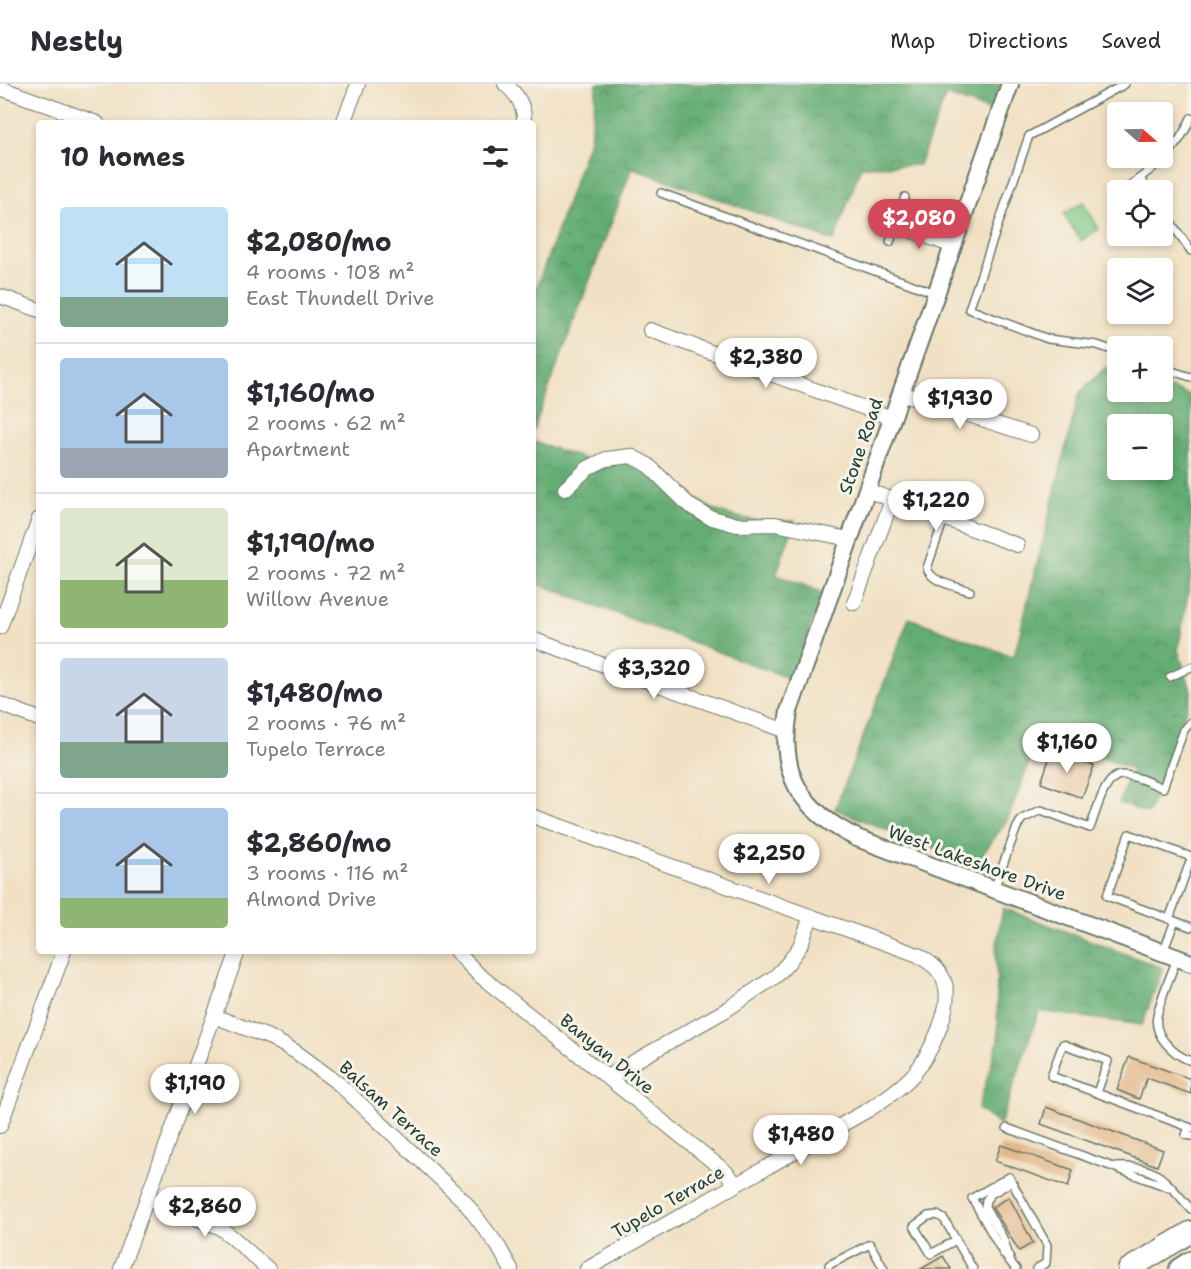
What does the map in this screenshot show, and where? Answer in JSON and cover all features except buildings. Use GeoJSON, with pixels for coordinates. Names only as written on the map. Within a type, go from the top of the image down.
{"type":"FeatureCollection","features":[{"type":"Feature","properties":{"kind":"main road"},"geometry":{"type":"LineString","coordinates":[[1129,1269],[1191,1232]]}},
{"type":"Feature","properties":{"kind":"main road"},"geometry":{"type":"LineString","coordinates":[[1180,1269],[1191,1262]]}},
{"type":"Feature","properties":{"kind":"street"},"geometry":{"type":"LineString","coordinates":[[344,120],[357,84]]}},
{"type":"Feature","properties":{"kind":"street"},"geometry":{"type":"LineString","coordinates":[[505,84],[522,105],[524,120]]}},
{"type":"Feature","properties":{"kind":"street","name":"Stone Road"},"geometry":{"type":"LineString","coordinates":[[787,755],[786,730],[793,700],[1010,84]]}},
{"type":"Feature","properties":{"kind":"street"},"geometry":{"type":"LineString","coordinates":[[0,88],[89,120]]}},
{"type":"Feature","properties":{"kind":"street"},"geometry":{"type":"LineString","coordinates":[[897,220],[955,241]]}},
{"type":"Feature","properties":{"kind":"street"},"geometry":{"type":"LineString","coordinates":[[0,296],[36,309]]}},
{"type":"Feature","properties":{"kind":"street"},"geometry":{"type":"LineString","coordinates":[[650,330],[892,418]]}},
{"type":"Feature","properties":{"kind":"street"},"geometry":{"type":"LineString","coordinates":[[900,393],[1031,435]]}},
{"type":"Feature","properties":{"kind":"street"},"geometry":{"type":"LineString","coordinates":[[565,489],[588,468],[606,459],[631,456],[648,465],[690,506],[709,517],[737,525],[775,524],[849,539]]}},
{"type":"Feature","properties":{"kind":"street"},"geometry":{"type":"LineString","coordinates":[[866,490],[1017,545]]}},
{"type":"Feature","properties":{"kind":"street"},"geometry":{"type":"LineString","coordinates":[[854,603],[892,500]]}},
{"type":"Feature","properties":{"kind":"street"},"geometry":{"type":"LineString","coordinates":[[0,627],[36,527]]}},
{"type":"Feature","properties":{"kind":"street"},"geometry":{"type":"LineString","coordinates":[[536,640],[786,730]]}},
{"type":"Feature","properties":{"kind":"street"},"geometry":{"type":"LineString","coordinates":[[0,704],[36,717]]}},
{"type":"Feature","properties":{"kind":"street","name":"West Lakeshore Drive"},"geometry":{"type":"LineString","coordinates":[[787,755],[801,794],[810,807],[836,828],[857,838],[1177,958]]}},
{"type":"Feature","properties":{"kind":"street"},"geometry":{"type":"LineString","coordinates":[[536,817],[811,917],[800,946],[776,976],[726,1010],[607,1077]]}},
{"type":"Feature","properties":{"kind":"street","name":"Tupelo Terrace"},"geometry":{"type":"LineString","coordinates":[[587,1269],[868,1110],[892,1094],[910,1078],[922,1061],[939,1027],[946,1004],[947,991],[939,972],[918,955],[811,917]]}},
{"type":"Feature","properties":{"kind":"street"},"geometry":{"type":"LineString","coordinates":[[0,1126],[63,954]]}},
{"type":"Feature","properties":{"kind":"street"},"geometry":{"type":"LineString","coordinates":[[121,1269],[237,954]]}},
{"type":"Feature","properties":{"kind":"street","name":"Banyan Drive"},"geometry":{"type":"LineString","coordinates":[[459,954],[478,974],[726,1172],[736,1184]]}},
{"type":"Feature","properties":{"kind":"street","name":"Balsam Terrace"},"geometry":{"type":"LineString","coordinates":[[214,1016],[271,1038],[296,1052],[339,1084],[464,1201],[498,1246],[511,1269]]}},
{"type":"Feature","properties":{"kind":"street"},"geometry":{"type":"LineString","coordinates":[[147,1199],[219,1227],[268,1269]]}},
{"type":"Feature","properties":{"kind":"lane"},"geometry":{"type":"LineString","coordinates":[[1107,348],[1048,339],[969,309],[1029,136],[1125,84]]}},
{"type":"Feature","properties":{"kind":"lane"},"geometry":{"type":"LineString","coordinates":[[1137,180],[1172,152],[1186,132],[1191,118]]}},
{"type":"Feature","properties":{"kind":"lane"},"geometry":{"type":"LineString","coordinates":[[661,193],[936,293]]}},
{"type":"Feature","properties":{"kind":"lane"},"geometry":{"type":"LineString","coordinates":[[890,242],[905,197]]}},
{"type":"Feature","properties":{"kind":"lane"},"geometry":{"type":"LineString","coordinates":[[1173,225],[1191,250]]}},
{"type":"Feature","properties":{"kind":"lane"},"geometry":{"type":"LineString","coordinates":[[1173,371],[1191,377]]}},
{"type":"Feature","properties":{"kind":"lane"},"geometry":{"type":"LineString","coordinates":[[944,519],[927,572],[934,579],[970,591]]}},
{"type":"Feature","properties":{"kind":"lane"},"geometry":{"type":"LineString","coordinates":[[1170,677],[1191,667]]}},
{"type":"Feature","properties":{"kind":"lane"},"geometry":{"type":"LineString","coordinates":[[993,889],[1022,819],[1041,810],[1090,828],[1111,778],[1119,775],[1129,776],[1163,788],[1184,730],[1191,722]]}},
{"type":"Feature","properties":{"kind":"lane"},"geometry":{"type":"LineString","coordinates":[[1191,927],[1172,920],[1107,896],[1129,834],[1191,858],[1172,920],[1177,958],[1157,1017],[1157,1027],[1169,1048],[1182,1058],[1191,1061]]}},
{"type":"Feature","properties":{"kind":"lane"},"geometry":{"type":"LineString","coordinates":[[1097,1093],[1108,1061],[1063,1044],[1051,1076],[1190,1128],[1186,1134],[1191,1136]]}},
{"type":"Feature","properties":{"kind":"lane"},"geometry":{"type":"LineString","coordinates":[[1008,1128],[1173,1189],[1191,1209]]}},
{"type":"Feature","properties":{"kind":"lane"},"geometry":{"type":"LineString","coordinates":[[1013,1266],[1003,1253],[972,1198],[1009,1177],[1047,1245],[1046,1263],[1036,1269]]}},
{"type":"Feature","properties":{"kind":"lane"},"geometry":{"type":"LineString","coordinates":[[1012,1182],[991,1194],[986,1200],[985,1207],[1003,1238],[1013,1266]]}},
{"type":"Feature","properties":{"kind":"lane"},"geometry":{"type":"LineString","coordinates":[[957,1240],[931,1254],[914,1226],[928,1216],[937,1215],[944,1219],[957,1240],[973,1269]]}},
{"type":"Feature","properties":{"kind":"lane"},"geometry":{"type":"LineString","coordinates":[[828,1266],[870,1244],[884,1269]]}},
{"type":"Feature","properties":{"kind":"green space"},"geometry":{"type":"Polygon","coordinates":[[[597,84],[1001,84],[991,111],[946,95],[919,165],[861,166],[834,241],[625,165],[632,168],[536,422],[536,290],[590,138],[597,84]]]}},
{"type":"Feature","properties":{"kind":"green space"},"geometry":{"type":"Polygon","coordinates":[[[1083,202],[1099,229],[1081,241],[1064,214],[1083,202]]]}},
{"type":"Feature","properties":{"kind":"green space"},"geometry":{"type":"Polygon","coordinates":[[[1106,367],[1107,402],[1173,402],[1173,389],[1191,395],[1191,576],[1178,650],[1191,696],[1148,813],[1119,803],[1132,769],[1040,734],[1008,819],[975,865],[835,809],[909,618],[1014,657],[1079,394],[1106,367]]]}},
{"type":"Feature","properties":{"kind":"green space"},"geometry":{"type":"Polygon","coordinates":[[[536,442],[591,461],[617,451],[631,452],[654,462],[694,498],[716,511],[738,518],[795,521],[776,575],[822,592],[793,680],[536,583],[536,442]]]}},
{"type":"Feature","properties":{"kind":"green space"},"geometry":{"type":"Polygon","coordinates":[[[1003,908],[1163,968],[1142,1025],[1039,1011],[1000,1125],[978,1109],[998,1042],[996,951],[1003,908]]]}}]}
